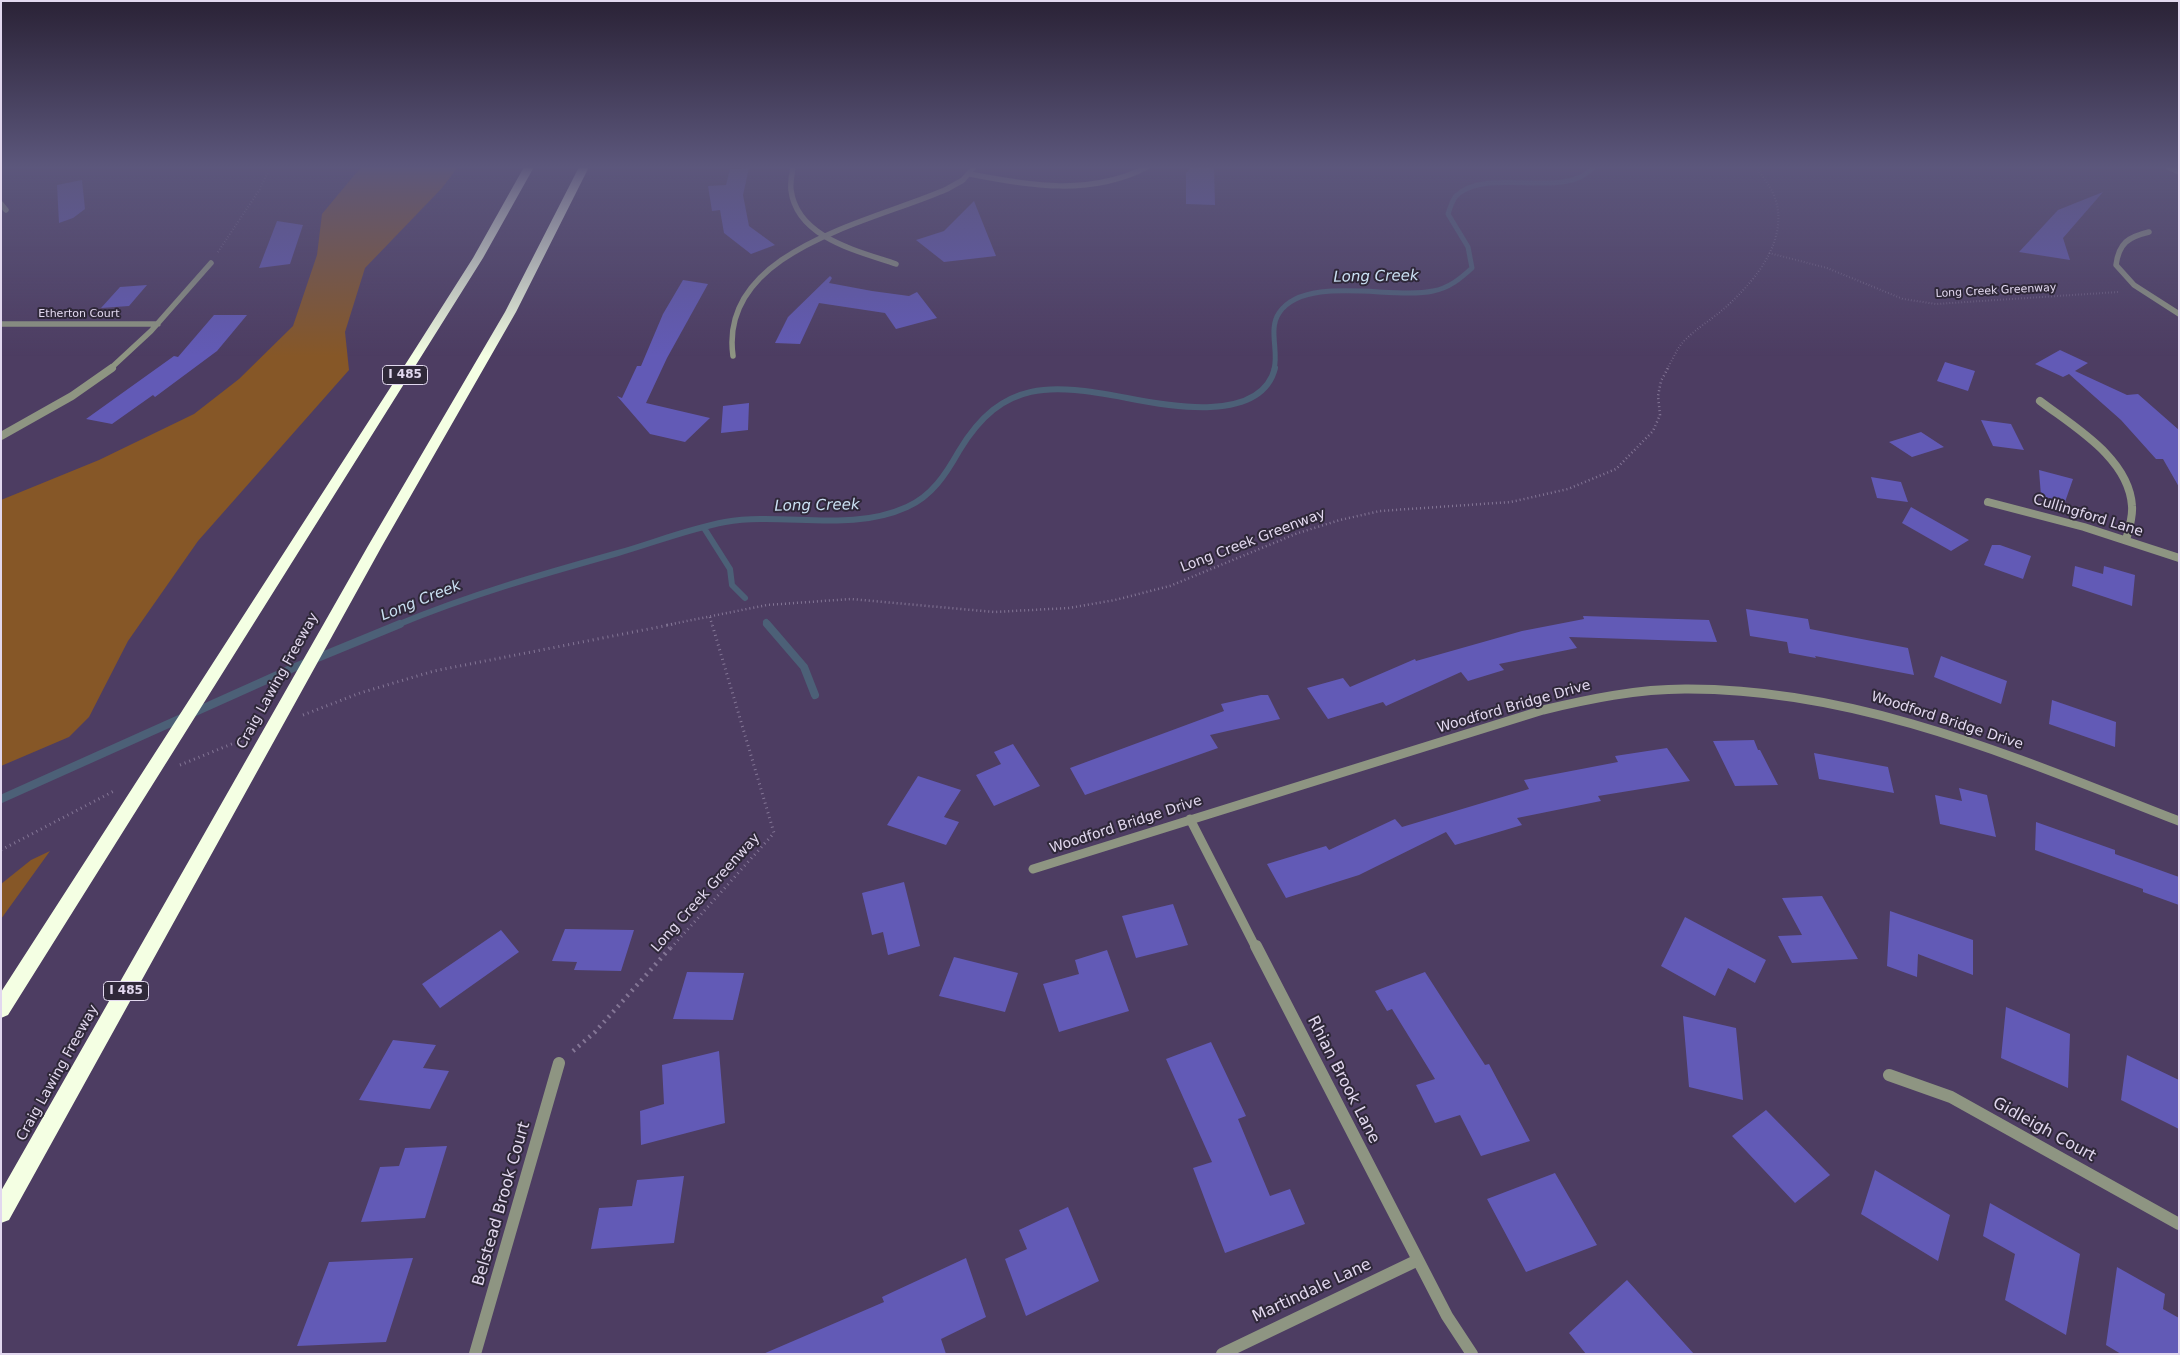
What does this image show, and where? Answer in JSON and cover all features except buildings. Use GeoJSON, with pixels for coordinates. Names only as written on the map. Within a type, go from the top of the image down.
{"type":"FeatureCollection","features":[{"type":"Feature","properties":{"kind":"highway","name":"I 485"},"geometry":{"type":"LineString","coordinates":[[1,1009],[478,258],[494,230]]}},
{"type":"Feature","properties":{"kind":"highway","name":"Craig Lawing Freeway"},"geometry":{"type":"LineString","coordinates":[[1,1212],[376,544],[484,358],[553,230]]}},
{"type":"Feature","properties":{"kind":"street"},"geometry":{"type":"LineString","coordinates":[[816,230],[823,235],[896,264]]}},
{"type":"Feature","properties":{"kind":"street"},"geometry":{"type":"LineString","coordinates":[[733,356],[732,332],[737,313],[756,283],[776,264],[823,235],[836,230]]}},
{"type":"Feature","properties":{"kind":"street"},"geometry":{"type":"LineString","coordinates":[[2149,232],[2129,237],[2121,242],[2117,252],[2116,264],[2124,276],[2141,290],[2179,314]]}},
{"type":"Feature","properties":{"kind":"street"},"geometry":{"type":"LineString","coordinates":[[1,436],[74,394],[112,368],[158,324],[212,263]]}},
{"type":"Feature","properties":{"kind":"street","name":"Etherton Court"},"geometry":{"type":"LineString","coordinates":[[1,324],[158,324]]}},
{"type":"Feature","properties":{"kind":"street"},"geometry":{"type":"LineString","coordinates":[[2040,401],[2101,450],[2119,468],[2132,504],[2126,540]]}},
{"type":"Feature","properties":{"kind":"street","name":"Cullingford Lane"},"geometry":{"type":"LineString","coordinates":[[1988,502],[2026,510],[2179,558]]}},
{"type":"Feature","properties":{"kind":"street","name":"Woodford Bridge Drive"},"geometry":{"type":"LineString","coordinates":[[1033,868],[1543,710],[1598,698],[1686,689],[1724,689],[1788,694],[1862,707],[1986,745],[2179,821]]}},
{"type":"Feature","properties":{"kind":"street","name":"Rhian Brook Lane"},"geometry":{"type":"LineString","coordinates":[[1190,818],[1447,1316],[1472,1354]]}},
{"type":"Feature","properties":{"kind":"street","name":"Belstead Brook Court"},"geometry":{"type":"LineString","coordinates":[[476,1354],[559,1063]]}},
{"type":"Feature","properties":{"kind":"street","name":"Gidleigh Court"},"geometry":{"type":"LineString","coordinates":[[1889,1075],[1951,1098],[2179,1224]]}},
{"type":"Feature","properties":{"kind":"street","name":"Martindale Lane"},"geometry":{"type":"LineString","coordinates":[[1222,1354],[1418,1260]]}},
{"type":"Feature","properties":{"kind":"path"},"geometry":{"type":"LineString","coordinates":[[212,263],[233,230]]}},
{"type":"Feature","properties":{"kind":"path","name":"Long Creek Greenway"},"geometry":{"type":"LineString","coordinates":[[532,651],[776,604],[851,598],[898,601],[986,611],[1069,608],[1151,592],[1315,527],[1364,514],[1413,507],[1511,502],[1568,489],[1616,469],[1653,431],[1660,415],[1658,396],[1661,381],[1679,347],[1745,290],[1756,278],[1778,230]]}},
{"type":"Feature","properties":{"kind":"path","name":"Long Creek Greenway"},"geometry":{"type":"LineString","coordinates":[[1769,253],[1827,268],[1902,299],[1936,304],[2141,290]]}},
{"type":"Feature","properties":{"kind":"path","name":"Long Creek Greenway"},"geometry":{"type":"LineString","coordinates":[[559,1063],[594,1032],[774,834],[710,617]]}},
{"type":"Feature","properties":{"kind":"shaded area"},"geometry":{"type":"Polygon","coordinates":[[[320,230],[401,230],[365,268],[345,332],[349,370],[198,541],[128,641],[89,717],[69,737],[1,766],[1,500],[99,460],[194,414],[239,379],[293,326],[317,255],[320,230]]]}},
{"type":"Feature","properties":{"kind":"shaded area"},"geometry":{"type":"Polygon","coordinates":[[[50,851],[1,919],[1,884],[31,860],[50,851]]]}},
{"type":"Feature","properties":{"kind":"waterway","name":"Long Creek"},"geometry":{"type":"LineString","coordinates":[[1274,369],[1274,326],[1279,313],[1291,301],[1308,294],[1329,291],[1416,293],[1444,288],[1472,268],[1468,247],[1458,230]]}},
{"type":"Feature","properties":{"kind":"waterway","name":"Long Creek"},"geometry":{"type":"LineString","coordinates":[[397,625],[451,604],[506,586],[711,525],[725,522],[770,519],[840,521],[863,519],[885,515],[907,507],[931,491],[976,427],[993,410],[1011,398],[1031,392],[1052,389],[1075,390],[1165,405],[1211,407],[1233,404],[1252,397],[1266,386],[1275,368]]}},
{"type":"Feature","properties":{"kind":"waterway"},"geometry":{"type":"LineString","coordinates":[[704,528],[730,569],[732,585],[745,598]]}},
{"type":"Feature","properties":{"kind":"waterway","name":"Long Creek"},"geometry":{"type":"LineString","coordinates":[[1,799],[293,668],[400,624]]}},
{"type":"Feature","properties":{"kind":"waterway"},"geometry":{"type":"LineString","coordinates":[[767,624],[804,667],[815,695]]}}]}
